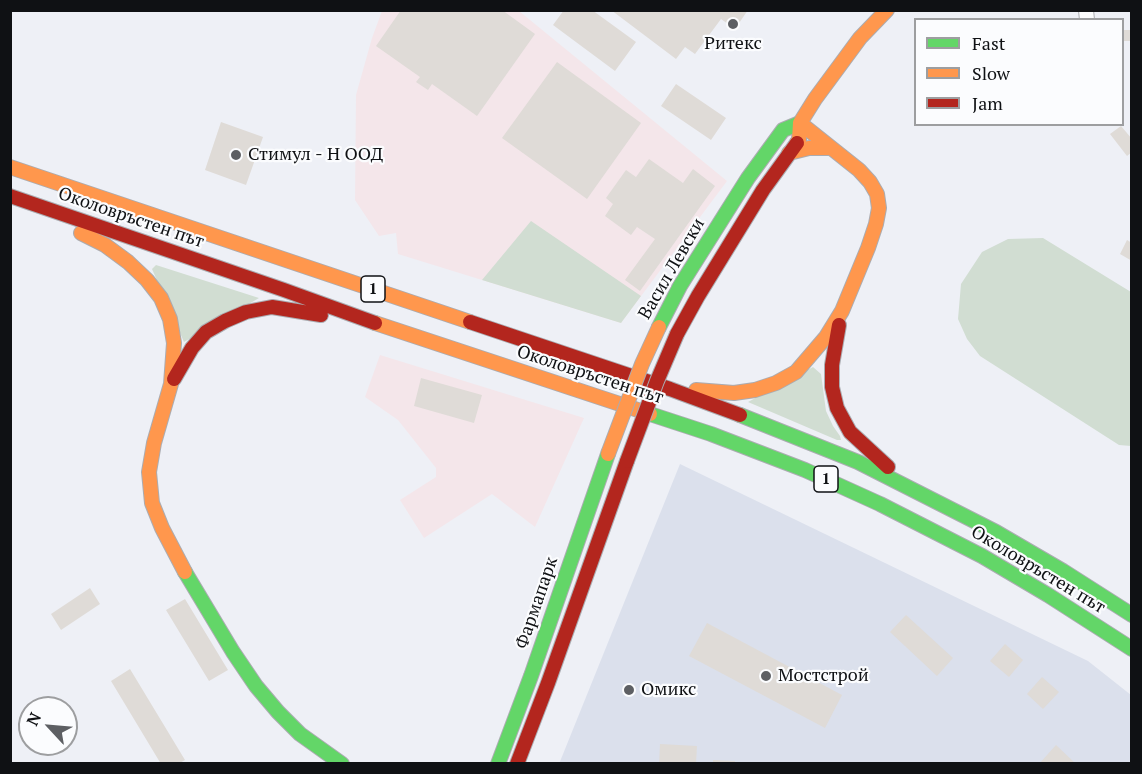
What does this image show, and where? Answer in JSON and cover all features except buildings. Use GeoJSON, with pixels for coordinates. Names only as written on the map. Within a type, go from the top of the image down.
{"type":"FeatureCollection","features":[{"type":"Feature","properties":{"kind":"main road","name":"Васил Левски"},"geometry":{"type":"LineString","coordinates":[[627,461],[677,334],[698,296],[763,190],[799,140],[800,123],[815,99],[860,38],[887,10]]}},
{"type":"Feature","properties":{"kind":"main road","name":"Васил Левски"},"geometry":{"type":"LineString","coordinates":[[608,454],[642,364],[680,286],[748,178],[783,130],[800,123]]}},
{"type":"Feature","properties":{"kind":"main road"},"geometry":{"type":"LineString","coordinates":[[670,389],[734,393],[755,390],[776,383],[796,372],[811,356],[826,338],[842,311],[876,224],[879,208],[877,194],[859,170],[800,123]]}},
{"type":"Feature","properties":{"kind":"main road"},"geometry":{"type":"LineString","coordinates":[[789,153],[809,148],[831,148]]}},
{"type":"Feature","properties":{"kind":"main road","name":"Околовръстен път"},"geometry":{"type":"LineString","coordinates":[[10,167],[670,389],[771,426],[858,462],[996,532],[1063,571],[1131,615]]}},
{"type":"Feature","properties":{"kind":"main road"},"geometry":{"type":"LineString","coordinates":[[14,198],[105,245],[128,262],[147,280],[161,298],[170,319],[174,343],[171,384],[154,443],[149,472],[152,503],[162,528],[199,594],[256,686],[300,734],[342,764]]}},
{"type":"Feature","properties":{"kind":"main road","name":"Околовръстен път"},"geometry":{"type":"LineString","coordinates":[[14,198],[388,328],[711,434],[804,470],[880,504],[982,556],[1048,595],[1131,649]]}},
{"type":"Feature","properties":{"kind":"main road"},"geometry":{"type":"LineString","coordinates":[[171,384],[192,348],[206,332],[246,312],[272,307],[388,328]]}},
{"type":"Feature","properties":{"kind":"main road"},"geometry":{"type":"LineString","coordinates":[[842,311],[834,343],[832,365],[832,387],[837,408],[850,432],[863,446],[912,488]]}},
{"type":"Feature","properties":{"kind":"main road","name":"Фармапарк"},"geometry":{"type":"LineString","coordinates":[[498,764],[608,454]]}},
{"type":"Feature","properties":{"kind":"main road","name":"Фармапарк"},"geometry":{"type":"LineString","coordinates":[[517,764],[627,461]]}},
{"type":"Feature","properties":{"kind":"shaded area"},"geometry":{"type":"Polygon","coordinates":[[[382,11],[519,11],[727,181],[621,323],[398,254],[396,233],[379,236],[355,200],[356,95],[382,11]]]}},
{"type":"Feature","properties":{"kind":"shaded area"},"geometry":{"type":"Polygon","coordinates":[[[531,221],[641,296],[621,323],[482,280],[531,221]]]}},
{"type":"Feature","properties":{"kind":"shaded area"},"geometry":{"type":"Polygon","coordinates":[[[1043,238],[1131,292],[1131,446],[1119,445],[980,356],[967,339],[958,319],[961,284],[982,252],[1008,239],[1043,238]]]}},
{"type":"Feature","properties":{"kind":"shaded area"},"geometry":{"type":"Polygon","coordinates":[[[156,265],[259,298],[184,342],[152,269],[156,265]]]}},
{"type":"Feature","properties":{"kind":"shaded area"},"geometry":{"type":"Polygon","coordinates":[[[380,355],[584,418],[535,527],[492,494],[424,538],[400,500],[436,477],[436,468],[398,420],[365,397],[380,355]]]}},
{"type":"Feature","properties":{"kind":"shaded area"},"geometry":{"type":"Polygon","coordinates":[[[813,367],[821,374],[826,411],[841,440],[748,402],[813,367]]]}},
{"type":"Feature","properties":{"kind":"shaded area"},"geometry":{"type":"Polygon","coordinates":[[[680,464],[1088,661],[1131,695],[1131,763],[559,764],[680,464]]]}},
{"type":"Feature","properties":{"kind":"traffic: fast"},"geometry":{"type":"LineString","coordinates":[[659,327],[680,286],[748,178],[783,130],[800,123]]}},
{"type":"Feature","properties":{"kind":"traffic: fast"},"geometry":{"type":"LineString","coordinates":[[650,414],[711,434],[805,470],[880,504],[982,556],[1132,649]]}},
{"type":"Feature","properties":{"kind":"traffic: fast"},"geometry":{"type":"LineString","coordinates":[[740,415],[858,462],[996,532],[1132,615]]}},
{"type":"Feature","properties":{"kind":"traffic: fast"},"geometry":{"type":"LineString","coordinates":[[498,764],[608,454]]}},
{"type":"Feature","properties":{"kind":"traffic: fast"},"geometry":{"type":"LineString","coordinates":[[185,572],[256,686],[300,734],[342,764]]}},
{"type":"Feature","properties":{"kind":"traffic: slow"},"geometry":{"type":"LineString","coordinates":[[797,143],[800,123],[815,99],[860,38],[887,10]]}},
{"type":"Feature","properties":{"kind":"traffic: slow"},"geometry":{"type":"LineString","coordinates":[[696,390],[734,393],[755,390],[776,383],[796,372],[826,337],[842,311],[868,248],[879,208],[877,194],[859,170],[800,123]]}},
{"type":"Feature","properties":{"kind":"traffic: slow"},"geometry":{"type":"LineString","coordinates":[[789,153],[809,148],[831,148]]}},
{"type":"Feature","properties":{"kind":"traffic: slow"},"geometry":{"type":"LineString","coordinates":[[10,167],[470,322]]}},
{"type":"Feature","properties":{"kind":"traffic: slow"},"geometry":{"type":"LineString","coordinates":[[81,233],[105,245],[147,280],[161,298],[170,319],[174,343],[171,384],[154,443],[149,472],[152,503],[185,572]]}},
{"type":"Feature","properties":{"kind":"traffic: slow"},"geometry":{"type":"LineString","coordinates":[[375,323],[650,414]]}},
{"type":"Feature","properties":{"kind":"traffic: slow"},"geometry":{"type":"LineString","coordinates":[[608,454],[642,364],[659,327]]}},
{"type":"Feature","properties":{"kind":"traffic: jam"},"geometry":{"type":"LineString","coordinates":[[677,334],[763,190],[797,143]]}},
{"type":"Feature","properties":{"kind":"traffic: jam"},"geometry":{"type":"LineString","coordinates":[[10,196],[375,323]]}},
{"type":"Feature","properties":{"kind":"traffic: jam"},"geometry":{"type":"LineString","coordinates":[[174,379],[192,348],[206,332],[225,321],[246,312],[272,307],[321,315]]}},
{"type":"Feature","properties":{"kind":"traffic: jam"},"geometry":{"type":"LineString","coordinates":[[470,322],[740,415]]}},
{"type":"Feature","properties":{"kind":"traffic: jam"},"geometry":{"type":"LineString","coordinates":[[839,325],[832,365],[832,387],[837,408],[850,432],[888,467]]}},
{"type":"Feature","properties":{"kind":"traffic: jam"},"geometry":{"type":"LineString","coordinates":[[627,461],[677,334]]}},
{"type":"Feature","properties":{"kind":"traffic: jam"},"geometry":{"type":"LineString","coordinates":[[517,764],[627,461]]}},
{"type":"Feature","properties":{"kind":"place","name":"Ритекс"},"geometry":{"type":"Point","coordinates":[733,24]}},
{"type":"Feature","properties":{"kind":"place","name":"Стимул - Н ООД"},"geometry":{"type":"Point","coordinates":[236,155]}},
{"type":"Feature","properties":{"kind":"place","name":"Мостстрой"},"geometry":{"type":"Point","coordinates":[766,676]}},
{"type":"Feature","properties":{"kind":"place","name":"Омикс"},"geometry":{"type":"Point","coordinates":[629,690]}}]}
